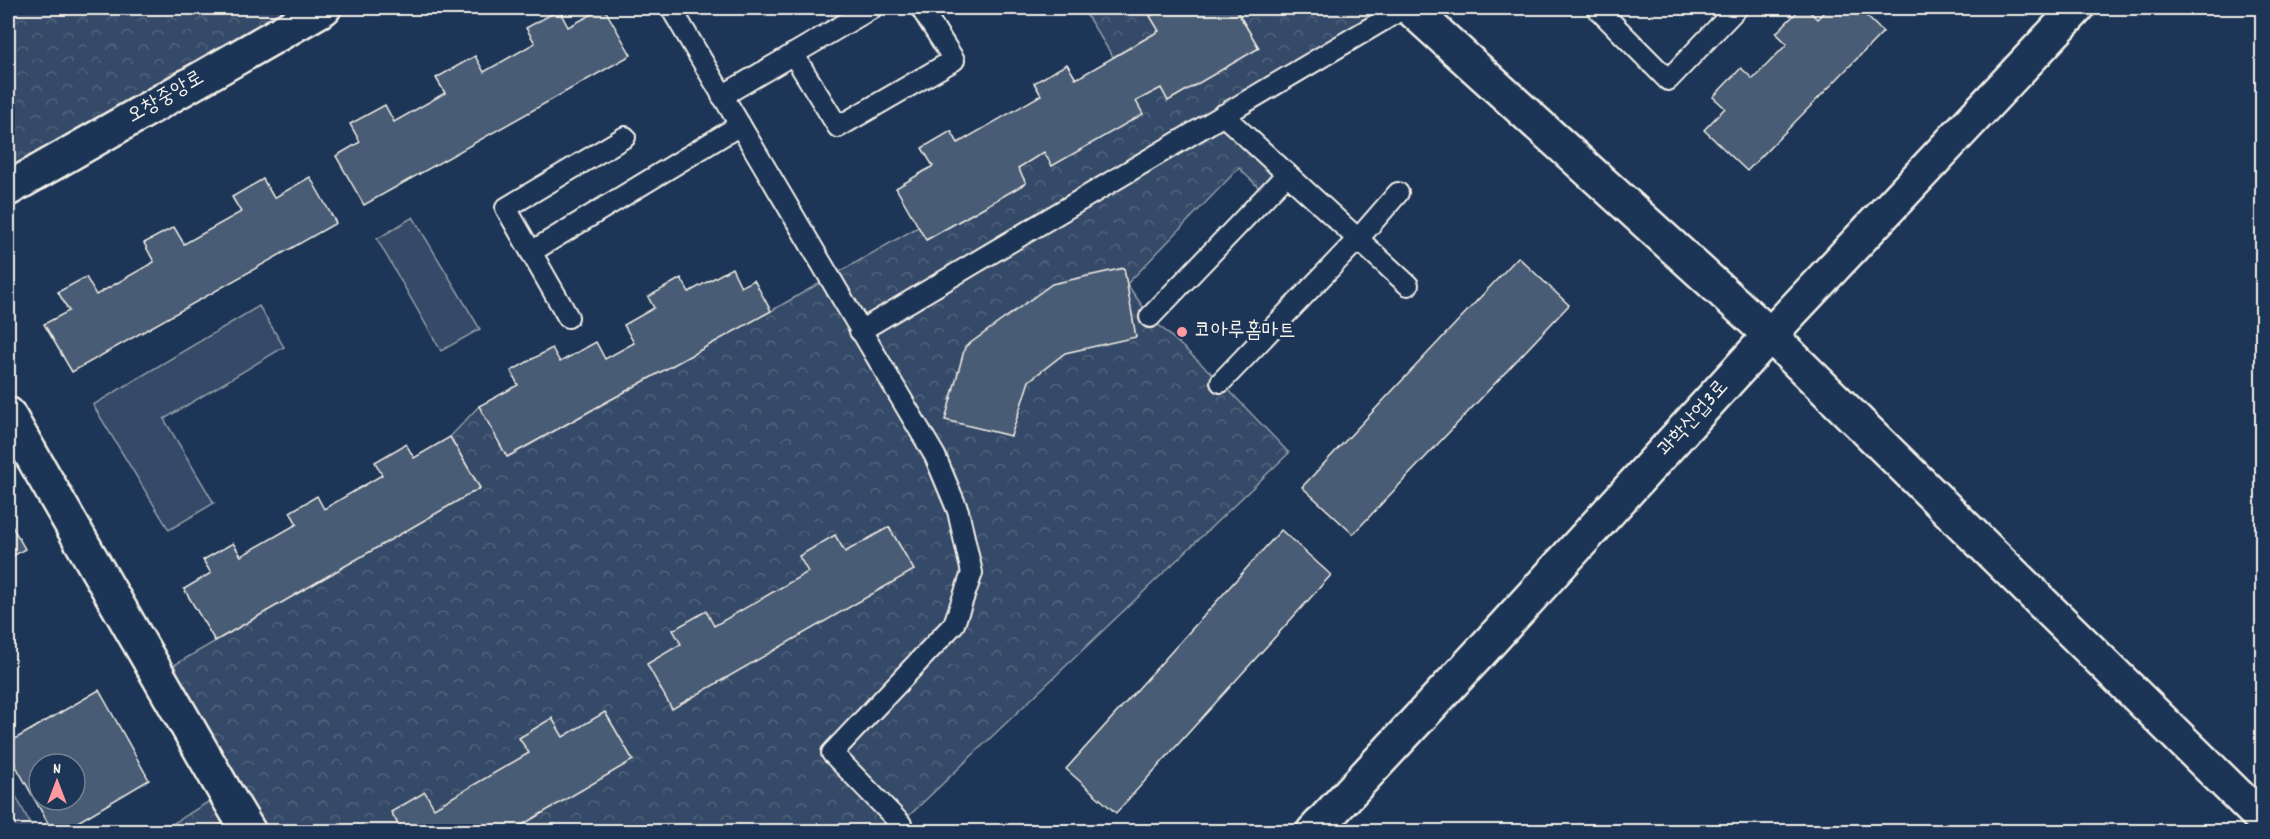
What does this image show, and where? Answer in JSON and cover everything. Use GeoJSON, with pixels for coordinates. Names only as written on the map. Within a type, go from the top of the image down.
{"type":"FeatureCollection","features":[{"type":"Feature","properties":{"kind":"street","name":"오창중앙로"},"geometry":{"type":"LineString","coordinates":[[8,189],[324,8]]}},
{"type":"Feature","properties":{"kind":"street"},"geometry":{"type":"LineString","coordinates":[[1410,8],[1770,335],[2262,819]]}},
{"type":"Feature","properties":{"kind":"street","name":"과학산업3로"},"geometry":{"type":"LineString","coordinates":[[1312,831],[1477,657],[1770,335],[2077,8]]}},
{"type":"Feature","properties":{"kind":"street"},"geometry":{"type":"LineString","coordinates":[[8,414],[219,783],[249,831]]}},
{"type":"Feature","properties":{"kind":"lane"},"geometry":{"type":"LineString","coordinates":[[670,8],[935,456],[958,511],[972,573],[954,624],[832,753],[901,824]]}},
{"type":"Feature","properties":{"kind":"lane"},"geometry":{"type":"LineString","coordinates":[[722,96],[872,8]]}},
{"type":"Feature","properties":{"kind":"lane"},"geometry":{"type":"LineString","coordinates":[[793,54],[838,127],[954,60],[921,8]]}},
{"type":"Feature","properties":{"kind":"lane"},"geometry":{"type":"LineString","coordinates":[[860,331],[1404,8]]}},
{"type":"Feature","properties":{"kind":"lane"},"geometry":{"type":"LineString","coordinates":[[1597,8],[1668,80],[1737,8]]}},
{"type":"Feature","properties":{"kind":"lane"},"geometry":{"type":"LineString","coordinates":[[1223,115],[1408,285]]}},
{"type":"Feature","properties":{"kind":"lane"},"geometry":{"type":"LineString","coordinates":[[531,252],[740,125]]}},
{"type":"Feature","properties":{"kind":"lane"},"geometry":{"type":"LineString","coordinates":[[568,317],[506,208],[625,137]]}},
{"type":"Feature","properties":{"kind":"lane"},"geometry":{"type":"LineString","coordinates":[[1149,317],[1287,174]]}},
{"type":"Feature","properties":{"kind":"lane"},"geometry":{"type":"LineString","coordinates":[[1221,382],[1358,239],[1398,193]]}},
{"type":"Feature","properties":{"kind":"green space"},"geometry":{"type":"Polygon","coordinates":[[[8,8],[126,8],[127,16],[144,8],[325,8],[8,191],[8,8]]]}},
{"type":"Feature","properties":{"kind":"green space"},"geometry":{"type":"Polygon","coordinates":[[[1082,8],[1166,8],[1151,16],[1159,31],[1113,57],[1082,8]]]}},
{"type":"Feature","properties":{"kind":"green space"},"geometry":{"type":"Polygon","coordinates":[[[1235,8],[1404,8],[1224,115],[1287,174],[1266,195],[1239,168],[1127,284],[1150,317],[1221,382],[1289,453],[893,831],[252,832],[238,814],[210,831],[161,831],[224,792],[157,675],[480,488],[450,437],[479,406],[508,457],[918,227],[927,240],[1026,183],[1018,168],[1044,152],[1052,166],[1136,101],[1161,88],[1168,101],[1259,48],[1235,8]]]}},
{"type":"Feature","properties":{"kind":"green space"},"geometry":{"type":"Polygon","coordinates":[[[413,217],[480,329],[441,351],[377,239],[413,217]]]}},
{"type":"Feature","properties":{"kind":"green space"},"geometry":{"type":"Polygon","coordinates":[[[259,306],[284,347],[164,419],[214,503],[169,530],[93,405],[259,306]]]}},
{"type":"Feature","properties":{"kind":"green space"},"geometry":{"type":"Polygon","coordinates":[[[8,781],[34,831],[8,831],[8,781]]]}},
{"type":"Feature","properties":{"kind":"building"},"geometry":{"type":"Polygon","coordinates":[[[604,8],[631,55],[364,205],[336,156],[360,142],[350,124],[385,105],[394,122],[445,93],[436,78],[475,56],[484,72],[535,43],[526,28],[559,10],[568,27],[604,8]]]}},
{"type":"Feature","properties":{"kind":"building"},"geometry":{"type":"Polygon","coordinates":[[[1166,8],[1194,8],[1197,13],[1207,8],[1235,8],[1259,48],[1168,101],[1161,88],[1136,101],[1143,114],[1052,166],[1044,152],[1018,168],[1026,183],[926,240],[896,188],[933,166],[922,148],[951,131],[958,143],[1041,95],[1034,83],[1067,64],[1076,79],[1159,31],[1150,16],[1166,8]]]}},
{"type":"Feature","properties":{"kind":"building"},"geometry":{"type":"Polygon","coordinates":[[[1801,8],[1806,8],[1817,19],[1828,8],[1858,8],[1883,32],[1747,171],[1704,130],[1725,108],[1713,97],[1741,68],[1753,79],[1787,44],[1776,33],[1801,8]]]}},
{"type":"Feature","properties":{"kind":"building"},"geometry":{"type":"Polygon","coordinates":[[[310,177],[336,223],[72,372],[44,324],[69,311],[58,292],[86,277],[96,295],[154,262],[144,243],[174,227],[184,244],[241,212],[232,197],[263,179],[274,198],[310,177]]]}},
{"type":"Feature","properties":{"kind":"building"},"geometry":{"type":"Polygon","coordinates":[[[1518,257],[1569,305],[1353,534],[1302,487],[1518,257]]]}},
{"type":"Feature","properties":{"kind":"building"},"geometry":{"type":"Polygon","coordinates":[[[732,268],[741,287],[754,280],[771,311],[507,457],[479,406],[518,385],[511,371],[552,348],[560,362],[596,342],[605,359],[634,343],[624,325],[654,308],[648,297],[681,278],[689,292],[732,268]]]}},
{"type":"Feature","properties":{"kind":"building"},"geometry":{"type":"Polygon","coordinates":[[[1124,268],[1136,337],[1065,353],[1029,381],[1011,436],[945,420],[965,347],[1052,284],[1124,268]]]}},
{"type":"Feature","properties":{"kind":"building"},"geometry":{"type":"Polygon","coordinates":[[[450,437],[480,488],[215,641],[184,589],[211,573],[203,560],[233,543],[241,556],[297,524],[290,512],[317,496],[324,509],[382,475],[375,462],[406,444],[414,458],[450,437]]]}},
{"type":"Feature","properties":{"kind":"building"},"geometry":{"type":"Polygon","coordinates":[[[8,519],[25,549],[8,559],[8,519]]]}},
{"type":"Feature","properties":{"kind":"building"},"geometry":{"type":"Polygon","coordinates":[[[889,527],[914,570],[672,709],[647,664],[681,644],[673,630],[706,611],[714,626],[808,572],[799,556],[835,535],[845,552],[889,527]]]}},
{"type":"Feature","properties":{"kind":"building"},"geometry":{"type":"Polygon","coordinates":[[[1281,530],[1331,575],[1116,813],[1066,769],[1281,530]]]}},
{"type":"Feature","properties":{"kind":"building"},"geometry":{"type":"Polygon","coordinates":[[[99,690],[149,780],[61,832],[53,832],[42,812],[87,812],[87,752],[27,752],[27,786],[8,752],[8,743],[99,690]]]}},
{"type":"Feature","properties":{"kind":"building"},"geometry":{"type":"Polygon","coordinates":[[[605,712],[633,760],[510,832],[397,832],[401,829],[391,812],[425,792],[434,808],[529,753],[519,738],[552,718],[563,737],[605,712]]]}},
{"type":"Feature","properties":{"kind":"place","name":"코아루홈마트"},"geometry":{"type":"Point","coordinates":[1182,332]}}]}
